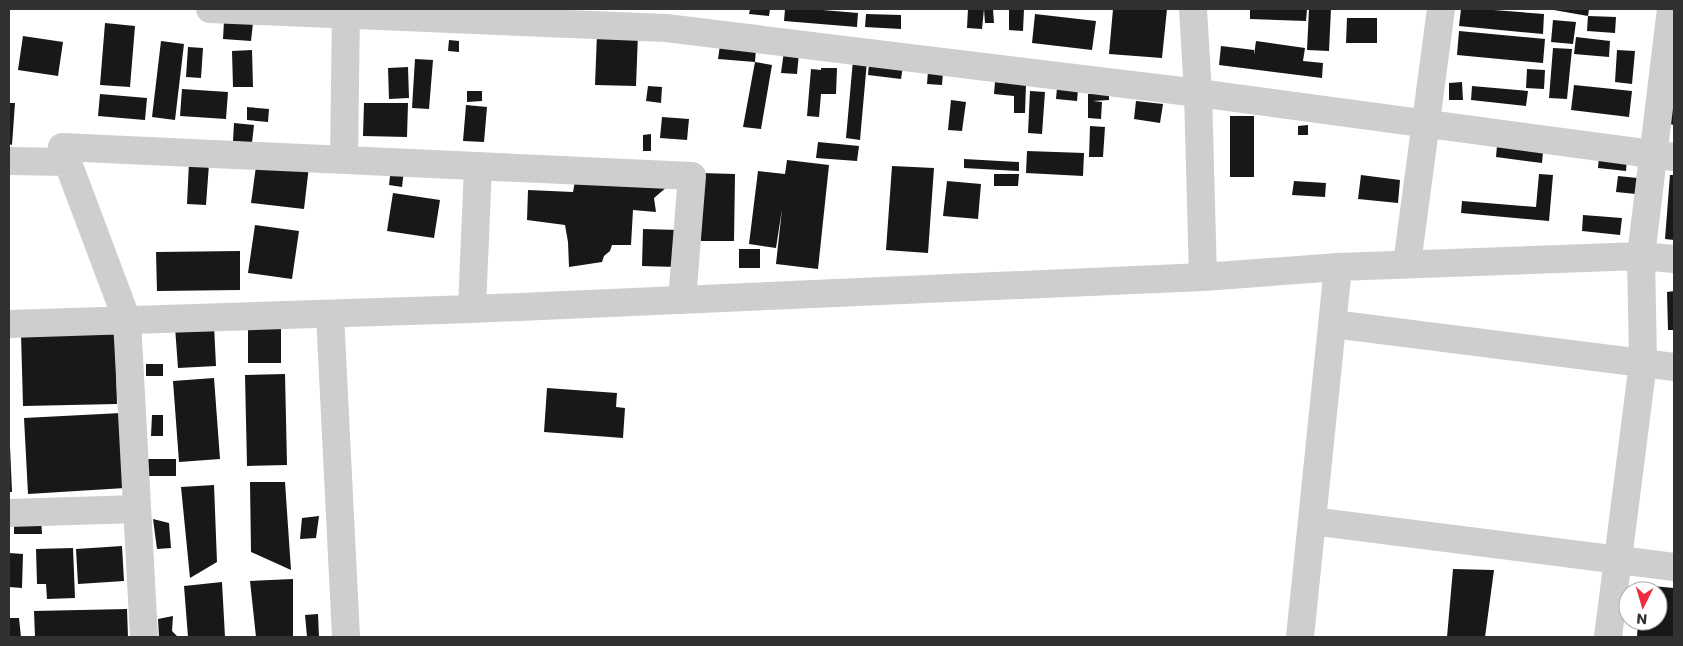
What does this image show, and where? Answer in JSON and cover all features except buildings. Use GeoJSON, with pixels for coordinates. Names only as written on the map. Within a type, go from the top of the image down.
{"type":"FeatureCollection","features":[{"type":"Feature","properties":{"kind":"street"},"geometry":{"type":"LineString","coordinates":[[210,9],[666,18],[1664,156]]}},
{"type":"Feature","properties":{"kind":"street"},"geometry":{"type":"LineString","coordinates":[[1193,9],[1198,93],[1202,277]]}},
{"type":"Feature","properties":{"kind":"street"},"geometry":{"type":"LineString","coordinates":[[1406,264],[1441,9]]}},
{"type":"Feature","properties":{"kind":"street"},"geometry":{"type":"LineString","coordinates":[[1608,637],[1643,363],[1641,256],[1664,156],[1671,9]]}},
{"type":"Feature","properties":{"kind":"street"},"geometry":{"type":"LineString","coordinates":[[344,160],[346,11]]}},
{"type":"Feature","properties":{"kind":"street"},"geometry":{"type":"LineString","coordinates":[[144,637],[127,320],[62,147],[692,176],[682,300]]}},
{"type":"Feature","properties":{"kind":"street"},"geometry":{"type":"LineString","coordinates":[[9,161],[68,162]]}},
{"type":"Feature","properties":{"kind":"street"},"geometry":{"type":"LineString","coordinates":[[472,309],[478,166]]}},
{"type":"Feature","properties":{"kind":"street"},"geometry":{"type":"LineString","coordinates":[[9,324],[472,309],[682,300],[1202,277],[1406,264],[1641,256],[1674,259]]}},
{"type":"Feature","properties":{"kind":"street"},"geometry":{"type":"LineString","coordinates":[[1300,637],[1338,267]]}},
{"type":"Feature","properties":{"kind":"street"},"geometry":{"type":"LineString","coordinates":[[330,314],[346,637]]}},
{"type":"Feature","properties":{"kind":"street"},"geometry":{"type":"LineString","coordinates":[[1333,324],[1674,367]]}},
{"type":"Feature","properties":{"kind":"street"},"geometry":{"type":"LineString","coordinates":[[9,513],[137,509]]}},
{"type":"Feature","properties":{"kind":"street"},"geometry":{"type":"LineString","coordinates":[[1312,522],[1674,567]]}}]}
